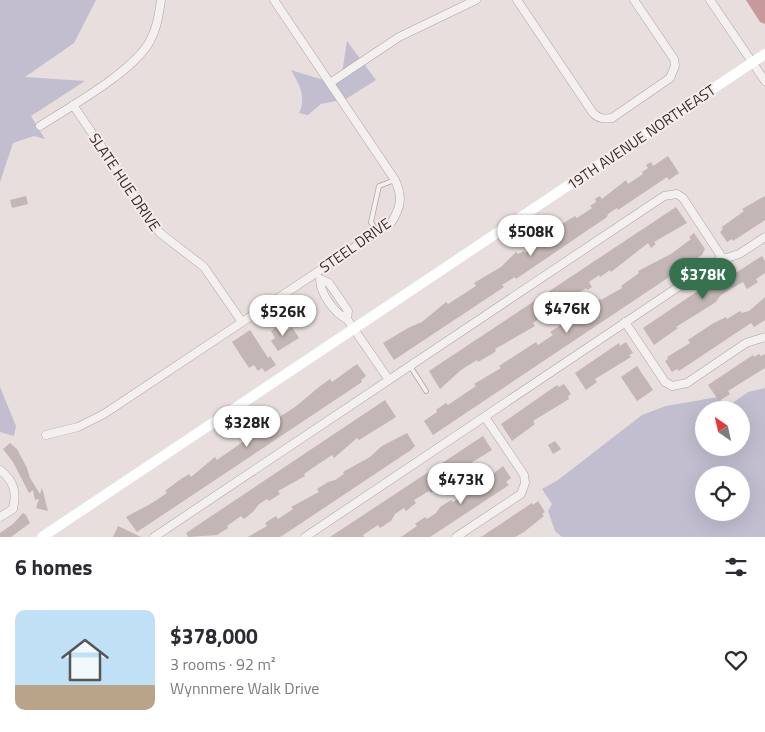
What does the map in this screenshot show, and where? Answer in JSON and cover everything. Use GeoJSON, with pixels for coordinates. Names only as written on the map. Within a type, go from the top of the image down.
{"type":"FeatureCollection","features":[{"type":"Feature","properties":{"kind":"street"},"geometry":{"type":"LineString","coordinates":[[40,126],[134,62],[147,46],[155,29],[161,0]]}},
{"type":"Feature","properties":{"kind":"street","name":"STEEL DRIVE"},"geometry":{"type":"LineString","coordinates":[[46,435],[78,427],[104,414],[242,322],[318,276],[391,223],[401,204],[401,193],[395,180],[274,0]]}},
{"type":"Feature","properties":{"kind":"street"},"geometry":{"type":"LineString","coordinates":[[330,82],[398,37],[476,0]]}},
{"type":"Feature","properties":{"kind":"street"},"geometry":{"type":"LineString","coordinates":[[517,0],[593,113],[598,118],[604,119],[612,118],[670,78],[674,72],[674,59],[634,0]]}},
{"type":"Feature","properties":{"kind":"street"},"geometry":{"type":"LineString","coordinates":[[710,0],[765,81]]}},
{"type":"Feature","properties":{"kind":"street","name":"19TH AVENUE NORTHEAST"},"geometry":{"type":"LineString","coordinates":[[44,536],[765,54]]}},
{"type":"Feature","properties":{"kind":"street","name":"SLATE HUE DRIVE"},"geometry":{"type":"LineString","coordinates":[[73,104],[160,233],[175,247],[204,267],[242,322]]}},
{"type":"Feature","properties":{"kind":"street"},"geometry":{"type":"LineString","coordinates":[[154,537],[664,196],[677,194],[683,198],[723,259]]}},
{"type":"Feature","properties":{"kind":"street"},"geometry":{"type":"LineString","coordinates":[[305,537],[625,322],[723,259],[739,254],[765,238]]}},
{"type":"Feature","properties":{"kind":"street"},"geometry":{"type":"LineString","coordinates":[[318,276],[329,283],[348,311],[347,318],[354,330],[389,380]]}},
{"type":"Feature","properties":{"kind":"street"},"geometry":{"type":"LineString","coordinates":[[625,322],[665,382],[672,386],[686,383],[746,343],[765,338]]}},
{"type":"Feature","properties":{"kind":"street"},"geometry":{"type":"LineString","coordinates":[[456,537],[521,494],[524,488],[524,475],[485,417]]}},
{"type":"Feature","properties":{"kind":"street"},"geometry":{"type":"LineString","coordinates":[[0,470],[10,479],[16,495],[13,509],[0,517]]}},
{"type":"Feature","properties":{"kind":"lane"},"geometry":{"type":"LineString","coordinates":[[377,232],[371,222],[378,186],[395,180]]}},
{"type":"Feature","properties":{"kind":"lane"},"geometry":{"type":"LineString","coordinates":[[410,366],[426,391]]}},
{"type":"Feature","properties":{"kind":"shaded area"},"geometry":{"type":"Polygon","coordinates":[[[0,0],[96,0],[74,43],[25,77],[85,81],[31,116],[45,139],[34,136],[13,143],[0,182],[0,0]]]}},
{"type":"Feature","properties":{"kind":"shaded area"},"geometry":{"type":"Polygon","coordinates":[[[746,0],[765,0],[765,24],[760,22],[746,0]]]}},
{"type":"Feature","properties":{"kind":"shaded area"},"geometry":{"type":"Polygon","coordinates":[[[347,41],[376,80],[346,99],[321,104],[308,115],[299,113],[302,96],[291,70],[330,82],[342,73],[347,41]]]}},
{"type":"Feature","properties":{"kind":"shaded area"},"geometry":{"type":"Polygon","coordinates":[[[0,387],[16,426],[14,436],[0,432],[0,387]]]}},
{"type":"Feature","properties":{"kind":"shaded area"},"geometry":{"type":"Polygon","coordinates":[[[765,388],[765,537],[562,537],[555,531],[548,511],[552,504],[542,489],[558,480],[642,415],[666,406],[718,397],[722,401],[695,401],[695,456],[750,456],[750,401],[735,401],[748,392],[765,388]]]}},
{"type":"Feature","properties":{"kind":"building"},"geometry":{"type":"Polygon","coordinates":[[[668,156],[679,173],[669,180],[667,177],[618,210],[617,208],[608,214],[607,217],[516,279],[515,277],[502,285],[504,287],[394,360],[383,343],[422,322],[446,302],[448,304],[476,286],[474,283],[501,267],[516,252],[518,254],[524,251],[525,253],[562,224],[575,216],[577,218],[592,208],[590,206],[596,202],[595,199],[600,196],[602,199],[626,180],[628,184],[643,174],[642,172],[648,168],[646,165],[651,162],[653,166],[668,156]]]}},
{"type":"Feature","properties":{"kind":"building"},"geometry":{"type":"Polygon","coordinates":[[[26,196],[28,204],[12,208],[10,200],[26,196]]]}},
{"type":"Feature","properties":{"kind":"building"},"geometry":{"type":"Polygon","coordinates":[[[765,196],[765,220],[733,241],[732,239],[727,242],[720,232],[723,229],[722,227],[744,211],[742,209],[765,196]]]}},
{"type":"Feature","properties":{"kind":"building"},"geometry":{"type":"Polygon","coordinates":[[[676,207],[687,223],[654,242],[656,244],[651,248],[648,243],[611,272],[610,270],[600,277],[599,275],[589,282],[592,287],[587,290],[586,288],[555,310],[553,307],[538,317],[539,319],[533,323],[535,326],[495,349],[496,351],[492,354],[478,362],[477,360],[461,370],[440,389],[429,371],[676,207]]]}},
{"type":"Feature","properties":{"kind":"building"},"geometry":{"type":"Polygon","coordinates":[[[694,233],[705,249],[702,255],[433,435],[424,421],[437,412],[436,410],[446,403],[448,405],[476,386],[474,384],[501,368],[499,366],[536,342],[538,345],[553,335],[550,332],[561,325],[563,326],[600,299],[622,288],[621,286],[639,273],[638,271],[671,254],[691,239],[689,237],[694,233]]]}},
{"type":"Feature","properties":{"kind":"building"},"geometry":{"type":"Polygon","coordinates":[[[762,256],[765,261],[765,273],[756,279],[758,282],[747,289],[743,282],[729,290],[720,296],[716,302],[676,327],[678,328],[654,345],[643,328],[726,272],[727,274],[732,271],[734,274],[762,256]]]}},
{"type":"Feature","properties":{"kind":"building"},"geometry":{"type":"Polygon","coordinates":[[[765,297],[765,320],[754,327],[751,323],[679,371],[677,369],[672,372],[665,361],[668,359],[667,357],[690,343],[688,340],[726,317],[727,319],[740,311],[742,313],[749,311],[765,297]]]}},
{"type":"Feature","properties":{"kind":"building"},"geometry":{"type":"Polygon","coordinates":[[[279,325],[284,332],[292,327],[299,338],[278,351],[271,341],[275,338],[271,331],[279,325]]]}},
{"type":"Feature","properties":{"kind":"building"},"geometry":{"type":"Polygon","coordinates":[[[250,330],[268,358],[270,356],[276,365],[265,372],[262,368],[258,371],[254,365],[249,368],[232,342],[250,330]]]}},
{"type":"Feature","properties":{"kind":"building"},"geometry":{"type":"Polygon","coordinates":[[[626,342],[633,353],[629,355],[631,357],[595,379],[597,382],[586,390],[575,373],[619,343],[620,346],[626,342]]]}},
{"type":"Feature","properties":{"kind":"building"},"geometry":{"type":"Polygon","coordinates":[[[759,354],[761,356],[765,354],[765,368],[728,391],[730,394],[719,401],[708,385],[753,355],[754,357],[759,354]]]}},
{"type":"Feature","properties":{"kind":"building"},"geometry":{"type":"Polygon","coordinates":[[[357,364],[366,376],[361,380],[362,382],[137,532],[126,517],[167,493],[165,491],[189,474],[191,477],[215,457],[217,460],[244,441],[243,439],[265,422],[267,425],[295,407],[330,379],[332,382],[357,364]]]}},
{"type":"Feature","properties":{"kind":"building"},"geometry":{"type":"Polygon","coordinates":[[[637,366],[653,390],[637,401],[621,377],[637,366]]]}},
{"type":"Feature","properties":{"kind":"building"},"geometry":{"type":"Polygon","coordinates":[[[564,384],[571,394],[568,396],[569,399],[533,421],[535,424],[512,441],[501,424],[557,385],[559,387],[564,384]]]}},
{"type":"Feature","properties":{"kind":"building"},"geometry":{"type":"Polygon","coordinates":[[[385,400],[396,417],[359,440],[357,438],[334,458],[332,455],[304,474],[305,476],[278,491],[280,494],[269,501],[267,499],[244,519],[241,516],[217,535],[188,537],[186,533],[385,400]]]}},
{"type":"Feature","properties":{"kind":"building"},"geometry":{"type":"Polygon","coordinates":[[[407,433],[415,446],[411,450],[294,528],[280,537],[248,537],[267,526],[265,523],[276,516],[278,519],[293,509],[291,507],[319,492],[317,489],[335,480],[344,474],[343,472],[370,457],[382,446],[407,433]]]}},
{"type":"Feature","properties":{"kind":"building"},"geometry":{"type":"Polygon","coordinates":[[[483,436],[492,450],[466,466],[468,468],[431,493],[429,491],[414,500],[416,503],[406,511],[404,508],[395,514],[391,521],[380,528],[378,525],[363,535],[364,537],[330,537],[483,436]]]}},
{"type":"Feature","properties":{"kind":"building"},"geometry":{"type":"Polygon","coordinates":[[[555,441],[561,449],[553,454],[548,445],[555,441]]]}},
{"type":"Feature","properties":{"kind":"building"},"geometry":{"type":"Polygon","coordinates":[[[10,443],[17,449],[30,478],[40,494],[42,488],[48,511],[36,508],[39,499],[35,500],[33,490],[29,493],[13,462],[3,449],[10,443]]]}},
{"type":"Feature","properties":{"kind":"building"},"geometry":{"type":"Polygon","coordinates":[[[503,466],[511,478],[506,482],[509,485],[430,537],[401,537],[417,526],[415,524],[425,517],[427,519],[436,513],[440,507],[451,500],[453,502],[468,492],[466,489],[477,482],[479,485],[503,466]]]}},
{"type":"Feature","properties":{"kind":"building"},"geometry":{"type":"Polygon","coordinates":[[[538,501],[545,512],[542,514],[544,516],[524,532],[515,537],[481,537],[532,503],[533,505],[538,501]]]}},
{"type":"Feature","properties":{"kind":"building"},"geometry":{"type":"Polygon","coordinates":[[[23,513],[30,523],[11,537],[0,537],[0,533],[13,524],[23,513]]]}},
{"type":"Feature","properties":{"kind":"building"},"geometry":{"type":"Polygon","coordinates":[[[118,526],[141,537],[113,537],[118,526]]]}}]}
